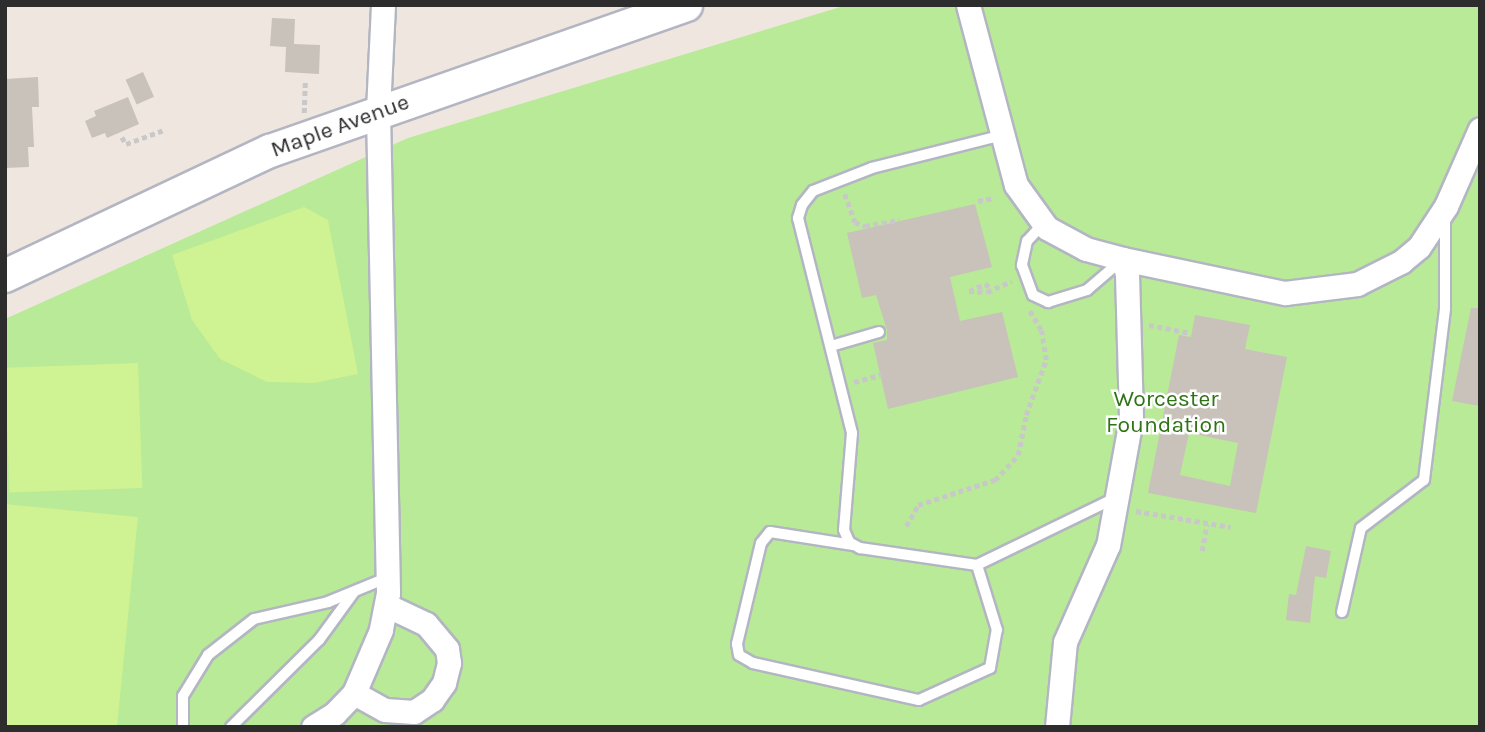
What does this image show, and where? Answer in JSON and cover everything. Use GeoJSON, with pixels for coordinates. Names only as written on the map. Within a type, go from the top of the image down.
{"type":"FeatureCollection","features":[{"type":"Feature","properties":{"kind":"main road","name":"Maple Avenue"},"geometry":{"type":"LineString","coordinates":[[5,276],[248,160],[686,5]]}},
{"type":"Feature","properties":{"kind":"street"},"geometry":{"type":"LineString","coordinates":[[313,727],[335,713],[354,693],[386,605],[389,577],[378,113],[383,5]]}},
{"type":"Feature","properties":{"kind":"street"},"geometry":{"type":"LineString","coordinates":[[968,5],[1016,185],[1043,224],[1063,239],[1123,259],[1259,289],[1288,293],[1335,289],[1401,262],[1419,247],[1446,206],[1480,129]]}},
{"type":"Feature","properties":{"kind":"street"},"geometry":{"type":"LineString","coordinates":[[1057,727],[1065,642],[1100,567],[1118,497],[1133,404],[1123,259]]}},
{"type":"Feature","properties":{"kind":"street"},"geometry":{"type":"LineString","coordinates":[[354,693],[385,710],[414,712],[432,700],[446,677],[448,656],[439,635],[411,613],[386,605]]}},
{"type":"Feature","properties":{"kind":"lane"},"geometry":{"type":"LineString","coordinates":[[856,546],[844,530],[852,433],[798,218],[813,191],[872,168],[1003,135]]}},
{"type":"Feature","properties":{"kind":"lane"},"geometry":{"type":"LineString","coordinates":[[1342,612],[1361,528],[1424,480],[1444,308],[1446,206]]}},
{"type":"Feature","properties":{"kind":"lane"},"geometry":{"type":"LineString","coordinates":[[1043,224],[1027,241],[1022,265],[1033,295],[1048,302],[1087,290],[1123,259]]}},
{"type":"Feature","properties":{"kind":"lane"},"geometry":{"type":"LineString","coordinates":[[831,346],[879,332]]}},
{"type":"Feature","properties":{"kind":"lane"},"geometry":{"type":"LineString","coordinates":[[977,565],[998,630],[990,668],[919,700],[753,663],[739,655],[737,644],[761,543],[769,532],[977,565],[1118,497]]}},
{"type":"Feature","properties":{"kind":"lane"},"geometry":{"type":"LineString","coordinates":[[183,727],[183,696],[189,686],[208,655],[244,626],[254,619],[328,602],[389,577]]}},
{"type":"Feature","properties":{"kind":"lane"},"geometry":{"type":"LineString","coordinates":[[232,727],[319,640],[354,591]]}},
{"type":"Feature","properties":{"kind":"path"},"geometry":{"type":"LineString","coordinates":[[304,124],[305,82]]}},
{"type":"Feature","properties":{"kind":"path"},"geometry":{"type":"LineString","coordinates":[[122,137],[126,145],[164,130]]}},
{"type":"Feature","properties":{"kind":"path"},"geometry":{"type":"LineString","coordinates":[[842,180],[855,222],[865,226],[899,220]]}},
{"type":"Feature","properties":{"kind":"path"},"geometry":{"type":"LineString","coordinates":[[978,201],[995,198]]}},
{"type":"Feature","properties":{"kind":"path"},"geometry":{"type":"LineString","coordinates":[[990,287],[1017,280]]}},
{"type":"Feature","properties":{"kind":"path"},"geometry":{"type":"LineString","coordinates":[[906,526],[918,505],[995,480],[1018,455],[1026,415],[1046,360],[1041,330],[1023,306]]}},
{"type":"Feature","properties":{"kind":"path"},"geometry":{"type":"LineString","coordinates":[[1129,321],[1189,333]]}},
{"type":"Feature","properties":{"kind":"path"},"geometry":{"type":"LineString","coordinates":[[850,383],[881,375]]}},
{"type":"Feature","properties":{"kind":"path"},"geometry":{"type":"LineString","coordinates":[[1136,512],[1231,527]]}},
{"type":"Feature","properties":{"kind":"path"},"geometry":{"type":"LineString","coordinates":[[1202,551],[1207,524]]}},
{"type":"Feature","properties":{"kind":"green space","name":"Worcester Foundation"},"geometry":{"type":"Polygon","coordinates":[[[847,5],[1480,5],[1480,727],[5,727],[5,319],[408,138],[847,5]]]}},
{"type":"Feature","properties":{"kind":"green space"},"geometry":{"type":"Polygon","coordinates":[[[304,207],[328,220],[358,374],[314,383],[267,382],[220,359],[192,320],[172,255],[304,207]]]}},
{"type":"Feature","properties":{"kind":"green space"},"geometry":{"type":"Polygon","coordinates":[[[138,363],[142,488],[9,493],[5,368],[138,363]]]}},
{"type":"Feature","properties":{"kind":"green space"},"geometry":{"type":"Polygon","coordinates":[[[5,504],[138,517],[117,727],[5,727],[5,504]]]}},
{"type":"Feature","properties":{"kind":"building"},"geometry":{"type":"Polygon","coordinates":[[[272,18],[295,19],[294,44],[320,45],[319,74],[285,72],[286,47],[270,46],[272,18]]]}},
{"type":"Feature","properties":{"kind":"building"},"geometry":{"type":"Polygon","coordinates":[[[143,72],[154,97],[137,104],[126,80],[143,72]]]}},
{"type":"Feature","properties":{"kind":"building"},"geometry":{"type":"Polygon","coordinates":[[[38,77],[39,107],[32,107],[34,147],[28,147],[29,167],[5,168],[5,79],[38,77]]]}},
{"type":"Feature","properties":{"kind":"building"},"geometry":{"type":"Polygon","coordinates":[[[128,97],[139,124],[107,138],[105,133],[92,138],[85,121],[96,116],[94,111],[128,97]]]}},
{"type":"Feature","properties":{"kind":"building"},"geometry":{"type":"Polygon","coordinates":[[[975,204],[992,267],[950,277],[960,321],[1002,312],[1018,377],[888,409],[873,343],[887,340],[887,330],[876,295],[862,298],[847,233],[975,204]]]}},
{"type":"Feature","properties":{"kind":"building"},"geometry":{"type":"Polygon","coordinates":[[[1471,308],[1480,308],[1480,406],[1452,401],[1471,308]]]}},
{"type":"Feature","properties":{"kind":"building"},"geometry":{"type":"Polygon","coordinates":[[[1195,315],[1250,325],[1245,349],[1287,357],[1256,513],[1148,493],[1179,335],[1191,337],[1195,315]],[[1189,433],[1180,475],[1230,486],[1238,443],[1189,433]]]}},
{"type":"Feature","properties":{"kind":"building"},"geometry":{"type":"Polygon","coordinates":[[[1306,546],[1331,551],[1326,578],[1315,576],[1310,623],[1286,620],[1289,594],[1296,595],[1306,546]]]}}]}
